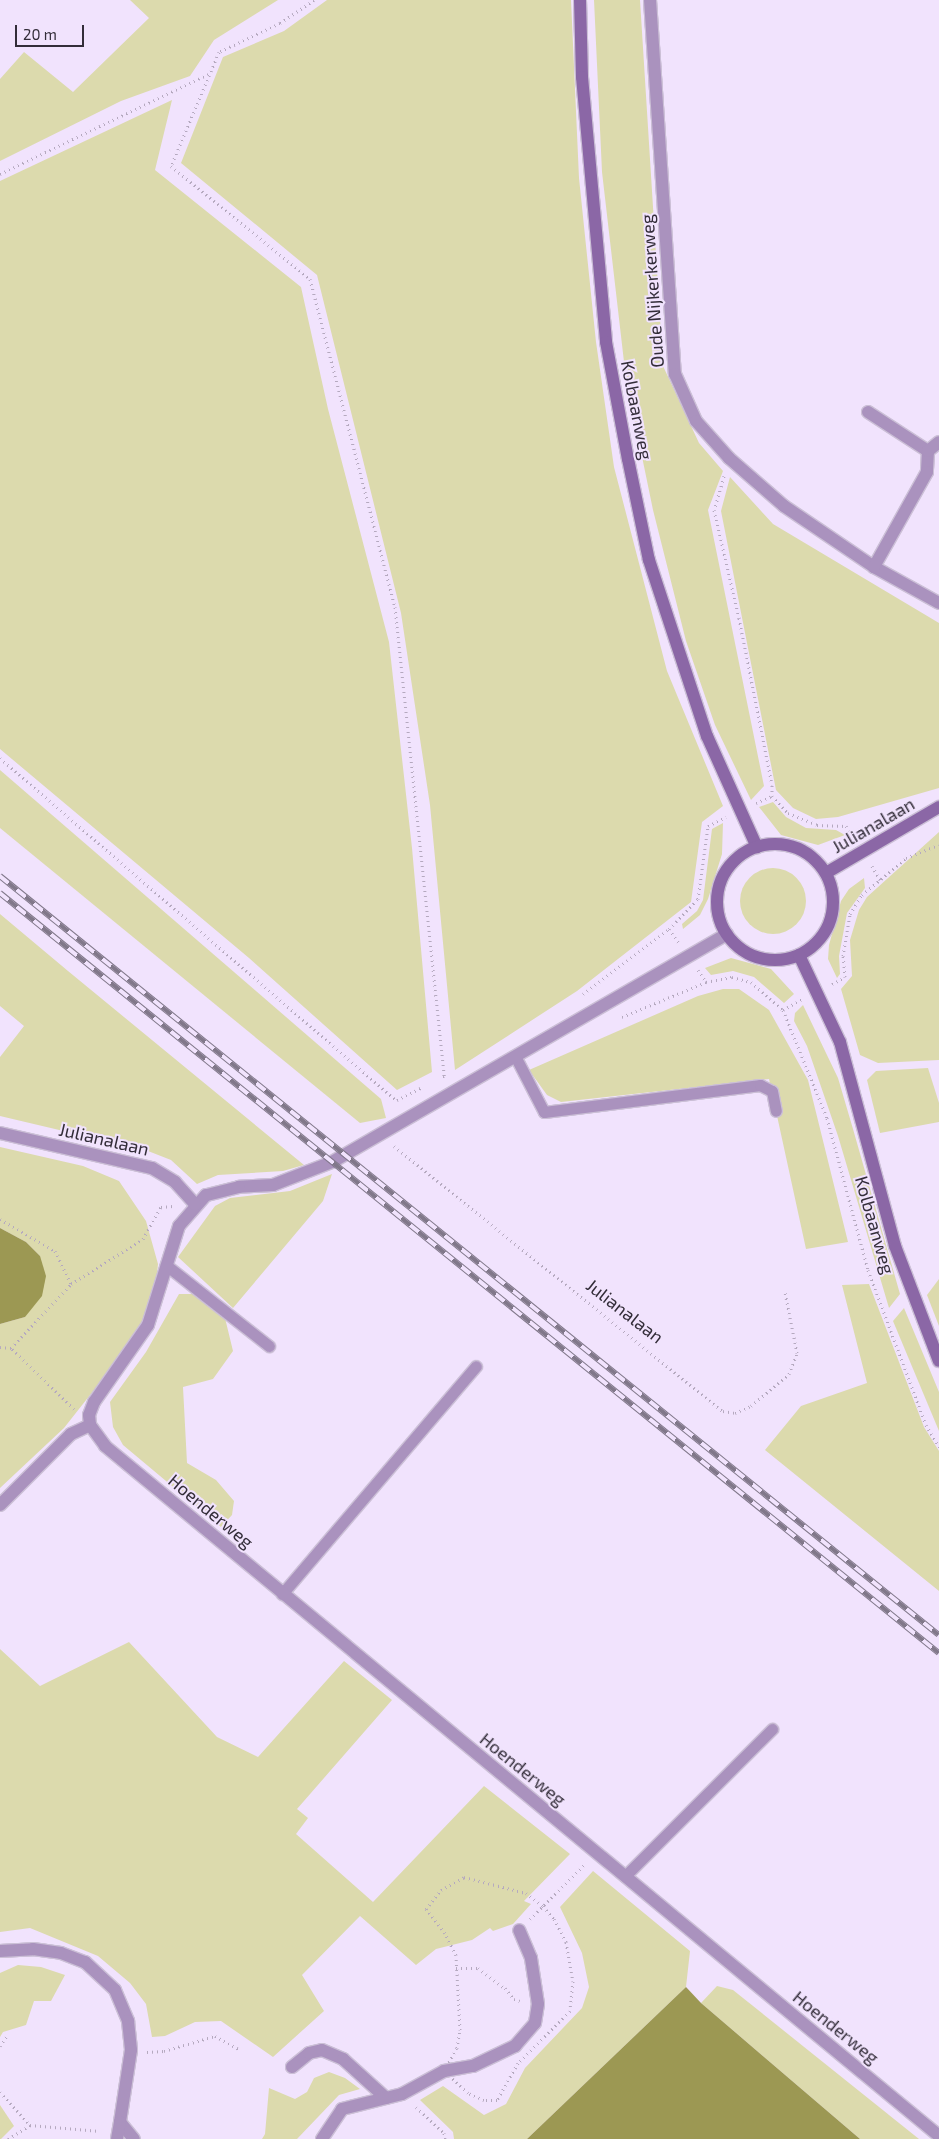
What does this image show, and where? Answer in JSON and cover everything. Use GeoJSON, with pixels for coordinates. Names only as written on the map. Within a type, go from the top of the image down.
{"type":"FeatureCollection","features":[{"type":"Feature","properties":{"kind":"street","name":"Kolbaanweg"},"geometry":{"type":"LineString","coordinates":[[580,0],[582,77],[606,342],[649,560],[707,736],[757,847]]}},
{"type":"Feature","properties":{"kind":"street","name":"Oude Nijkerkerweg"},"geometry":{"type":"LineString","coordinates":[[650,0],[675,374],[696,421],[730,458],[784,506],[874,567],[939,603]]}},
{"type":"Feature","properties":{"kind":"street"},"geometry":{"type":"LineString","coordinates":[[868,412],[928,451]]}},
{"type":"Feature","properties":{"kind":"street"},"geometry":{"type":"LineString","coordinates":[[874,567],[927,472],[928,451],[939,442]]}},
{"type":"Feature","properties":{"kind":"street","name":"Julianalaan"},"geometry":{"type":"LineString","coordinates":[[826,873],[862,850],[939,807]]}},
{"type":"Feature","properties":{"kind":"street"},"geometry":{"type":"LineString","coordinates":[[788,845],[816,860],[826,873],[832,891],[833,911],[827,929],[815,944],[799,955],[779,960],[759,958],[741,949],[727,934],[719,915],[718,900],[724,874],[738,857],[757,847],[788,845]]}},
{"type":"Feature","properties":{"kind":"street"},"geometry":{"type":"LineString","coordinates":[[0,1505],[70,1434],[90,1425],[89,1415],[94,1402],[148,1325],[179,1226],[195,1204],[217,1190],[273,1185],[301,1176],[380,1135],[727,934]]}},
{"type":"Feature","properties":{"kind":"street","name":"Kolbaanweg"},"geometry":{"type":"LineString","coordinates":[[799,955],[818,991],[840,1042],[895,1246],[939,1361]]}},
{"type":"Feature","properties":{"kind":"street","name":"Julianalaan"},"geometry":{"type":"LineString","coordinates":[[0,1133],[152,1168],[171,1179],[195,1204]]}},
{"type":"Feature","properties":{"kind":"street","name":"Hoenderweg"},"geometry":{"type":"LineString","coordinates":[[90,1425],[105,1446],[939,2136]]}},
{"type":"Feature","properties":{"kind":"street"},"geometry":{"type":"LineString","coordinates":[[322,2139],[342,2109],[402,2094],[444,2071],[473,2066],[515,2046],[535,2023],[538,2004],[531,1958],[520,1930]]}},
{"type":"Feature","properties":{"kind":"street"},"geometry":{"type":"LineString","coordinates":[[0,1951],[33,1949],[61,1953],[85,1962],[99,1972],[115,1990],[128,2021],[131,2050],[118,2131],[134,2139]]}},
{"type":"Feature","properties":{"kind":"street"},"geometry":{"type":"LineString","coordinates":[[292,2067],[309,2053],[322,2050],[343,2059],[386,2098]]}},
{"type":"Feature","properties":{"kind":"lane"},"geometry":{"type":"LineString","coordinates":[[515,1056],[544,1112],[760,1085],[772,1091],[776,1111]]}},
{"type":"Feature","properties":{"kind":"lane"},"geometry":{"type":"LineString","coordinates":[[166,1265],[269,1346]]}},
{"type":"Feature","properties":{"kind":"lane"},"geometry":{"type":"LineString","coordinates":[[282,1594],[476,1366]]}},
{"type":"Feature","properties":{"kind":"lane"},"geometry":{"type":"LineString","coordinates":[[626,1876],[772,1729]]}},
{"type":"Feature","properties":{"kind":"path"},"geometry":{"type":"LineString","coordinates":[[314,0],[280,23],[219,52],[171,166],[310,279],[395,607],[444,1076],[436,1080]]}},
{"type":"Feature","properties":{"kind":"path"},"geometry":{"type":"LineString","coordinates":[[0,174],[210,73]]}},
{"type":"Feature","properties":{"kind":"path"},"geometry":{"type":"LineString","coordinates":[[730,458],[714,510],[739,618],[772,796],[788,813],[817,825],[846,826],[880,880]]}},
{"type":"Feature","properties":{"kind":"path"},"geometry":{"type":"LineString","coordinates":[[0,758],[396,1100],[428,1084]]}},
{"type":"Feature","properties":{"kind":"path"},"geometry":{"type":"LineString","coordinates":[[669,929],[698,899],[708,826],[772,796]]}},
{"type":"Feature","properties":{"kind":"path"},"geometry":{"type":"LineString","coordinates":[[783,1010],[845,978],[843,956],[850,914],[862,895],[906,858],[939,845]]}},
{"type":"Feature","properties":{"kind":"path","name":"Kolbaanweg"},"geometry":{"type":"LineString","coordinates":[[706,982],[732,977],[751,982],[783,1010],[827,1118],[868,1270],[926,1425],[939,1447]]}},
{"type":"Feature","properties":{"kind":"path","name":"Julianalaan"},"geometry":{"type":"LineString","coordinates":[[380,1135],[724,1411],[735,1413],[751,1406],[789,1374],[797,1353],[785,1292]]}},
{"type":"Feature","properties":{"kind":"path"},"geometry":{"type":"LineString","coordinates":[[11,1348],[71,1284],[142,1240],[161,1207],[195,1204]]}},
{"type":"Feature","properties":{"kind":"path"},"geometry":{"type":"LineString","coordinates":[[0,1219],[55,1251],[71,1284]]}},
{"type":"Feature","properties":{"kind":"path"},"geometry":{"type":"LineString","coordinates":[[0,1348],[11,1348],[90,1425]]}},
{"type":"Feature","properties":{"kind":"path"},"geometry":{"type":"LineString","coordinates":[[520,1930],[597,1852]]}},
{"type":"Feature","properties":{"kind":"path"},"geometry":{"type":"LineString","coordinates":[[464,1877],[526,1893],[543,1906],[554,1919],[566,1942],[573,1981],[570,2011],[518,2063],[497,2100],[484,2100],[468,2093],[444,2071],[457,2048],[460,2030],[456,1955],[445,1933],[426,1909],[442,1890],[464,1877]]}},
{"type":"Feature","properties":{"kind":"path"},"geometry":{"type":"LineString","coordinates":[[456,1968],[478,1968],[505,1988],[514,2000],[538,2004]]}},
{"type":"Feature","properties":{"kind":"path"},"geometry":{"type":"LineString","coordinates":[[131,2050],[164,2051],[215,2036],[240,2050]]}},
{"type":"Feature","properties":{"kind":"path"},"geometry":{"type":"LineString","coordinates":[[0,2046],[6,2037]]}},
{"type":"Feature","properties":{"kind":"path"},"geometry":{"type":"LineString","coordinates":[[0,2092],[30,2125]]}},
{"type":"Feature","properties":{"kind":"path"},"geometry":{"type":"LineString","coordinates":[[402,2094],[444,2133],[445,2139]]}},
{"type":"Feature","properties":{"kind":"path"},"geometry":{"type":"LineString","coordinates":[[8,2139],[30,2125],[118,2131]]}},
{"type":"Feature","properties":{"kind":"shaded area"},"geometry":{"type":"Polygon","coordinates":[[[130,0],[278,0],[214,40],[190,76],[121,101],[0,161],[0,79],[24,52],[73,92],[149,18],[130,0]]]}},
{"type":"Feature","properties":{"kind":"shaded area"},"geometry":{"type":"Polygon","coordinates":[[[327,0],[571,0],[579,178],[596,342],[614,467],[667,671],[723,806],[702,822],[691,902],[577,991],[455,1070],[430,805],[401,613],[317,275],[181,163],[223,57],[284,31],[327,0]]]}},
{"type":"Feature","properties":{"kind":"shaded area"},"geometry":{"type":"Polygon","coordinates":[[[594,0],[640,0],[663,366],[699,443],[723,471],[708,510],[764,786],[751,800],[715,725],[686,641],[653,510],[626,379],[602,172],[594,0]]]}},
{"type":"Feature","properties":{"kind":"shaded area"},"geometry":{"type":"Polygon","coordinates":[[[172,100],[155,170],[301,287],[328,409],[389,642],[412,848],[432,1072],[397,1090],[249,958],[0,749],[0,181],[172,100]]]}},
{"type":"Feature","properties":{"kind":"shaded area"},"geometry":{"type":"Polygon","coordinates":[[[730,477],[773,524],[939,623],[939,788],[838,817],[816,819],[793,808],[776,790],[721,511],[730,477]]]}},
{"type":"Feature","properties":{"kind":"shaded area"},"geometry":{"type":"Polygon","coordinates":[[[0,770],[381,1099],[386,1118],[360,1123],[0,828],[0,770]]]}},
{"type":"Feature","properties":{"kind":"shaded area"},"geometry":{"type":"Polygon","coordinates":[[[773,802],[786,817],[806,828],[836,830],[845,835],[818,845],[781,835],[759,807],[773,802]]]}},
{"type":"Feature","properties":{"kind":"shaded area"},"geometry":{"type":"Polygon","coordinates":[[[723,823],[722,854],[708,899],[700,915],[683,929],[682,924],[697,911],[703,900],[712,829],[723,823]]]}},
{"type":"Feature","properties":{"kind":"shaded area"},"geometry":{"type":"Polygon","coordinates":[[[939,832],[939,1060],[878,1063],[860,1055],[841,989],[852,976],[850,940],[859,910],[867,897],[939,832]]]}},
{"type":"Feature","properties":{"kind":"shaded area"},"geometry":{"type":"Polygon","coordinates":[[[767,868],[779,868],[791,873],[801,883],[806,895],[804,914],[791,929],[779,934],[767,934],[755,929],[745,919],[740,907],[740,895],[745,883],[755,873],[767,868]]]}},
{"type":"Feature","properties":{"kind":"shaded area"},"geometry":{"type":"Polygon","coordinates":[[[864,878],[865,888],[847,913],[839,956],[840,974],[837,978],[828,959],[829,945],[841,901],[849,889],[864,878]]]}},
{"type":"Feature","properties":{"kind":"shaded area"},"geometry":{"type":"Polygon","coordinates":[[[0,914],[304,1165],[283,1171],[218,1175],[197,1184],[171,1160],[148,1151],[0,1116],[0,1057],[24,1026],[0,1006],[0,914]]]}},
{"type":"Feature","properties":{"kind":"shaded area"},"geometry":{"type":"Polygon","coordinates":[[[731,958],[771,969],[794,994],[784,1003],[754,977],[733,971],[711,975],[705,968],[731,958]]]}},
{"type":"Feature","properties":{"kind":"shaded area"},"geometry":{"type":"Polygon","coordinates":[[[723,989],[739,989],[769,1010],[808,1080],[848,1242],[806,1249],[769,1079],[561,1102],[547,1095],[529,1070],[698,996],[723,989]]]}},
{"type":"Feature","properties":{"kind":"shaded area"},"geometry":{"type":"Polygon","coordinates":[[[803,1005],[838,1078],[900,1294],[889,1308],[838,1136],[807,1046],[794,1021],[795,1013],[803,1005]]]}},
{"type":"Feature","properties":{"kind":"shaded area"},"geometry":{"type":"Polygon","coordinates":[[[928,1068],[939,1103],[939,1122],[880,1133],[867,1080],[876,1071],[928,1068]]]}},
{"type":"Feature","properties":{"kind":"shaded area"},"geometry":{"type":"Polygon","coordinates":[[[0,1147],[83,1166],[119,1181],[146,1221],[158,1264],[155,1294],[135,1338],[64,1428],[0,1488],[0,1324],[25,1317],[40,1256],[26,1242],[0,1228],[0,1147]]]}},
{"type":"Feature","properties":{"kind":"shaded area"},"geometry":{"type":"Polygon","coordinates":[[[332,1174],[323,1201],[233,1308],[178,1257],[215,1206],[230,1198],[290,1191],[332,1174]]]}},
{"type":"Feature","properties":{"kind":"shaded area"},"geometry":{"type":"Polygon","coordinates":[[[0,1228],[26,1242],[40,1256],[46,1276],[42,1296],[25,1317],[0,1324],[0,1228]]]}},
{"type":"Feature","properties":{"kind":"shaded area"},"geometry":{"type":"Polygon","coordinates":[[[939,1279],[939,1326],[927,1295],[939,1279]]]}},
{"type":"Feature","properties":{"kind":"shaded area"},"geometry":{"type":"Polygon","coordinates":[[[869,1284],[924,1427],[939,1451],[939,1591],[765,1450],[801,1406],[867,1383],[842,1285],[869,1284]]]}},
{"type":"Feature","properties":{"kind":"shaded area"},"geometry":{"type":"Polygon","coordinates":[[[179,1294],[192,1294],[225,1318],[233,1351],[213,1379],[183,1387],[187,1463],[216,1480],[234,1501],[232,1515],[221,1527],[123,1445],[113,1427],[110,1402],[146,1352],[179,1294]]]}},
{"type":"Feature","properties":{"kind":"shaded area"},"geometry":{"type":"Polygon","coordinates":[[[904,1308],[939,1392],[939,1431],[893,1321],[904,1308]]]}},
{"type":"Feature","properties":{"kind":"shaded area"},"geometry":{"type":"Polygon","coordinates":[[[129,1642],[217,1737],[258,1757],[344,1661],[392,1700],[297,1809],[308,1818],[296,1834],[373,1902],[484,1786],[570,1854],[524,1901],[531,1904],[513,1924],[493,1931],[490,1928],[472,1940],[436,1949],[416,1965],[360,1916],[302,1975],[324,2011],[273,2057],[221,2021],[195,2022],[165,2036],[152,2037],[146,2004],[130,1983],[98,1956],[30,1928],[0,1932],[0,1649],[40,1686],[129,1642]]]}},
{"type":"Feature","properties":{"kind":"shaded area"},"geometry":{"type":"Polygon","coordinates":[[[593,1871],[690,1951],[686,1987],[527,2139],[454,2139],[453,2132],[420,2100],[443,2086],[484,2115],[506,2104],[525,2068],[582,2008],[589,1987],[582,1953],[560,1907],[593,1871]]]}},
{"type":"Feature","properties":{"kind":"shaded area"},"geometry":{"type":"Polygon","coordinates":[[[18,1965],[41,1967],[65,1975],[51,2001],[34,2001],[26,2025],[3,2032],[0,2037],[0,1973],[18,1965]]]}},
{"type":"Feature","properties":{"kind":"shaded area"},"geometry":{"type":"Polygon","coordinates":[[[717,1986],[733,1990],[919,2139],[860,2139],[701,2003],[717,1986]]]}},
{"type":"Feature","properties":{"kind":"shaded area"},"geometry":{"type":"Polygon","coordinates":[[[686,1987],[701,2003],[860,2139],[527,2139],[686,1987]]]}},
{"type":"Feature","properties":{"kind":"shaded area"},"geometry":{"type":"Polygon","coordinates":[[[329,2072],[345,2078],[360,2089],[339,2095],[297,2139],[262,2139],[265,2134],[269,2088],[295,2099],[307,2092],[314,2078],[329,2072]]]}},
{"type":"Feature","properties":{"kind":"shaded area"},"geometry":{"type":"Polygon","coordinates":[[[0,2105],[14,2126],[1,2139],[0,2139],[0,2105]]]}},
{"type":"Feature","properties":{"kind":"railway"},"geometry":{"type":"LineString","coordinates":[[0,876],[939,1635]]}},
{"type":"Feature","properties":{"kind":"railway"},"geometry":{"type":"LineString","coordinates":[[0,893],[939,1653]]}}]}
